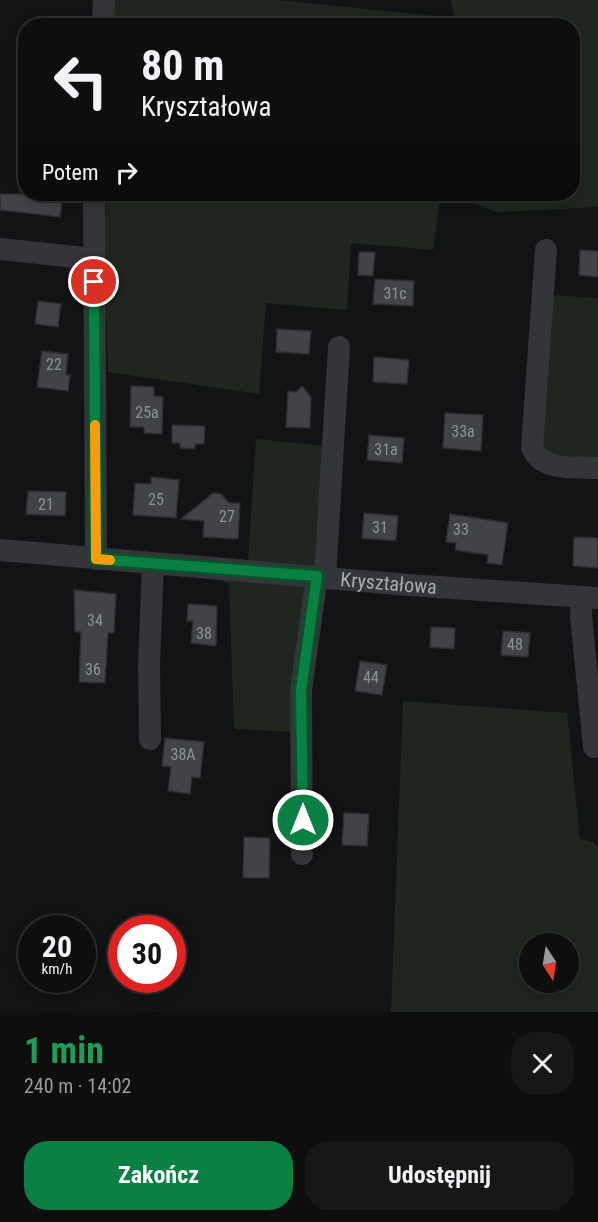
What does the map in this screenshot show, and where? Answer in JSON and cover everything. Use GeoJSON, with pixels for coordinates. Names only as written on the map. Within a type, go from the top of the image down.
{"type":"FeatureCollection","features":[{"type":"Feature","properties":{"kind":"street"},"geometry":{"type":"LineString","coordinates":[[103,18],[104,0]]}},
{"type":"Feature","properties":{"kind":"street"},"geometry":{"type":"LineString","coordinates":[[94,201],[96,559]]}},
{"type":"Feature","properties":{"kind":"street"},"geometry":{"type":"LineString","coordinates":[[0,249],[94,259]]}},
{"type":"Feature","properties":{"kind":"street"},"geometry":{"type":"LineString","coordinates":[[546,250],[532,447],[541,461],[551,465],[598,468]]}},
{"type":"Feature","properties":{"kind":"street"},"geometry":{"type":"LineString","coordinates":[[302,854],[301,690],[321,577],[339,347]]}},
{"type":"Feature","properties":{"kind":"street","name":"Kryształowa"},"geometry":{"type":"LineString","coordinates":[[0,550],[153,564],[590,597]]}},
{"type":"Feature","properties":{"kind":"street"},"geometry":{"type":"LineString","coordinates":[[150,739],[149,665],[153,564]]}},
{"type":"Feature","properties":{"kind":"street"},"geometry":{"type":"LineString","coordinates":[[590,597],[581,616],[594,747]]}},
{"type":"Feature","properties":{"kind":"shaded area"},"geometry":{"type":"Polygon","coordinates":[[[113,0],[277,0],[454,18],[112,18],[113,0]]]}},
{"type":"Feature","properties":{"kind":"shaded area"},"geometry":{"type":"Polygon","coordinates":[[[451,0],[598,0],[598,207],[497,212],[468,201],[580,201],[580,18],[454,18],[451,0]]]}},
{"type":"Feature","properties":{"kind":"shaded area"},"geometry":{"type":"Polygon","coordinates":[[[106,201],[440,201],[433,250],[351,243],[347,310],[266,303],[259,394],[108,372],[104,257],[106,201]]]}},
{"type":"Feature","properties":{"kind":"shaded area"},"geometry":{"type":"Polygon","coordinates":[[[551,295],[598,298],[598,464],[546,458],[539,431],[551,295]]]}},
{"type":"Feature","properties":{"kind":"shaded area"},"geometry":{"type":"Polygon","coordinates":[[[256,439],[326,446],[319,568],[178,557],[174,553],[248,560],[256,439]]]}},
{"type":"Feature","properties":{"kind":"shaded area"},"geometry":{"type":"Polygon","coordinates":[[[224,578],[307,583],[296,732],[234,729],[229,583],[223,582],[224,578]]]}},
{"type":"Feature","properties":{"kind":"shaded area"},"geometry":{"type":"Polygon","coordinates":[[[403,701],[567,713],[580,839],[594,842],[598,848],[598,1012],[391,1012],[403,701]]]}},
{"type":"Feature","properties":{"kind":"building"},"geometry":{"type":"Polygon","coordinates":[[[0,194],[18,194],[18,201],[62,201],[60,217],[0,210],[0,194]]]}},
{"type":"Feature","properties":{"kind":"building"},"geometry":{"type":"Polygon","coordinates":[[[580,250],[598,251],[598,277],[579,275],[580,250]]]}},
{"type":"Feature","properties":{"kind":"building"},"geometry":{"type":"Polygon","coordinates":[[[359,252],[375,252],[373,276],[358,275],[359,252]]]}},
{"type":"Feature","properties":{"kind":"building"},"geometry":{"type":"Polygon","coordinates":[[[375,279],[414,281],[413,306],[373,304],[375,279]]]}},
{"type":"Feature","properties":{"kind":"building"},"geometry":{"type":"Polygon","coordinates":[[[38,301],[61,304],[58,327],[35,324],[38,301]]]}},
{"type":"Feature","properties":{"kind":"building"},"geometry":{"type":"Polygon","coordinates":[[[277,329],[311,331],[309,354],[276,352],[277,329]]]}},
{"type":"Feature","properties":{"kind":"building"},"geometry":{"type":"Polygon","coordinates":[[[42,351],[68,354],[66,375],[70,375],[68,391],[37,387],[42,351]]]}},
{"type":"Feature","properties":{"kind":"building"},"geometry":{"type":"Polygon","coordinates":[[[374,357],[409,360],[407,384],[373,382],[374,357]]]}},
{"type":"Feature","properties":{"kind":"building"},"geometry":{"type":"Polygon","coordinates":[[[131,386],[154,387],[154,396],[163,397],[162,434],[144,433],[144,427],[130,427],[131,386]]]}},
{"type":"Feature","properties":{"kind":"building"},"geometry":{"type":"Polygon","coordinates":[[[302,386],[311,397],[310,428],[286,427],[288,391],[296,392],[302,386]]]}},
{"type":"Feature","properties":{"kind":"building"},"geometry":{"type":"Polygon","coordinates":[[[445,413],[483,415],[481,451],[443,448],[445,413]]]}},
{"type":"Feature","properties":{"kind":"building"},"geometry":{"type":"Polygon","coordinates":[[[172,425],[205,426],[204,444],[195,444],[195,449],[180,448],[180,443],[172,443],[172,425]]]}},
{"type":"Feature","properties":{"kind":"building"},"geometry":{"type":"Polygon","coordinates":[[[369,435],[404,438],[402,463],[367,460],[369,435]]]}},
{"type":"Feature","properties":{"kind":"building"},"geometry":{"type":"Polygon","coordinates":[[[151,477],[179,480],[176,518],[133,515],[135,483],[151,484],[151,477]]]}},
{"type":"Feature","properties":{"kind":"building"},"geometry":{"type":"Polygon","coordinates":[[[28,491],[66,492],[65,516],[26,514],[28,491]]]}},
{"type":"Feature","properties":{"kind":"building"},"geometry":{"type":"Polygon","coordinates":[[[213,493],[221,494],[229,503],[240,503],[238,539],[203,537],[204,521],[181,519],[213,493]]]}},
{"type":"Feature","properties":{"kind":"building"},"geometry":{"type":"Polygon","coordinates":[[[364,513],[398,516],[396,541],[362,538],[364,513]]]}},
{"type":"Feature","properties":{"kind":"building"},"geometry":{"type":"Polygon","coordinates":[[[450,514],[508,523],[502,565],[487,563],[488,555],[455,550],[456,543],[446,542],[450,514]]]}},
{"type":"Feature","properties":{"kind":"building"},"geometry":{"type":"Polygon","coordinates":[[[574,537],[598,538],[598,568],[573,566],[574,537]]]}},
{"type":"Feature","properties":{"kind":"building"},"geometry":{"type":"Polygon","coordinates":[[[74,590],[116,594],[114,633],[108,633],[105,683],[79,682],[81,632],[75,632],[74,590]]]}},
{"type":"Feature","properties":{"kind":"building"},"geometry":{"type":"Polygon","coordinates":[[[188,604],[217,606],[216,646],[191,643],[193,621],[187,621],[188,604]]]}},
{"type":"Feature","properties":{"kind":"building"},"geometry":{"type":"Polygon","coordinates":[[[431,627],[455,628],[454,649],[430,647],[431,627]]]}},
{"type":"Feature","properties":{"kind":"building"},"geometry":{"type":"Polygon","coordinates":[[[503,631],[530,633],[528,657],[501,655],[503,631]]]}},
{"type":"Feature","properties":{"kind":"building"},"geometry":{"type":"Polygon","coordinates":[[[360,661],[387,665],[382,695],[355,691],[360,661]]]}},
{"type":"Feature","properties":{"kind":"building"},"geometry":{"type":"Polygon","coordinates":[[[165,738],[204,742],[200,778],[192,777],[190,794],[168,791],[171,767],[162,766],[165,738]]]}},
{"type":"Feature","properties":{"kind":"building"},"geometry":{"type":"Polygon","coordinates":[[[344,813],[369,814],[367,846],[342,845],[344,813]]]}},
{"type":"Feature","properties":{"kind":"building"},"geometry":{"type":"Polygon","coordinates":[[[244,837],[270,838],[269,878],[243,878],[244,837]]]}},
{"type":"Feature","properties":{"kind":"slow traffic"},"geometry":{"type":"LineString","coordinates":[[95,425],[96,559],[110,560]]}},
{"type":"Feature","properties":{"kind":"route"},"geometry":{"type":"LineString","coordinates":[[94,282],[96,559],[317,576],[302,666],[300,714],[303,820]]}}]}
